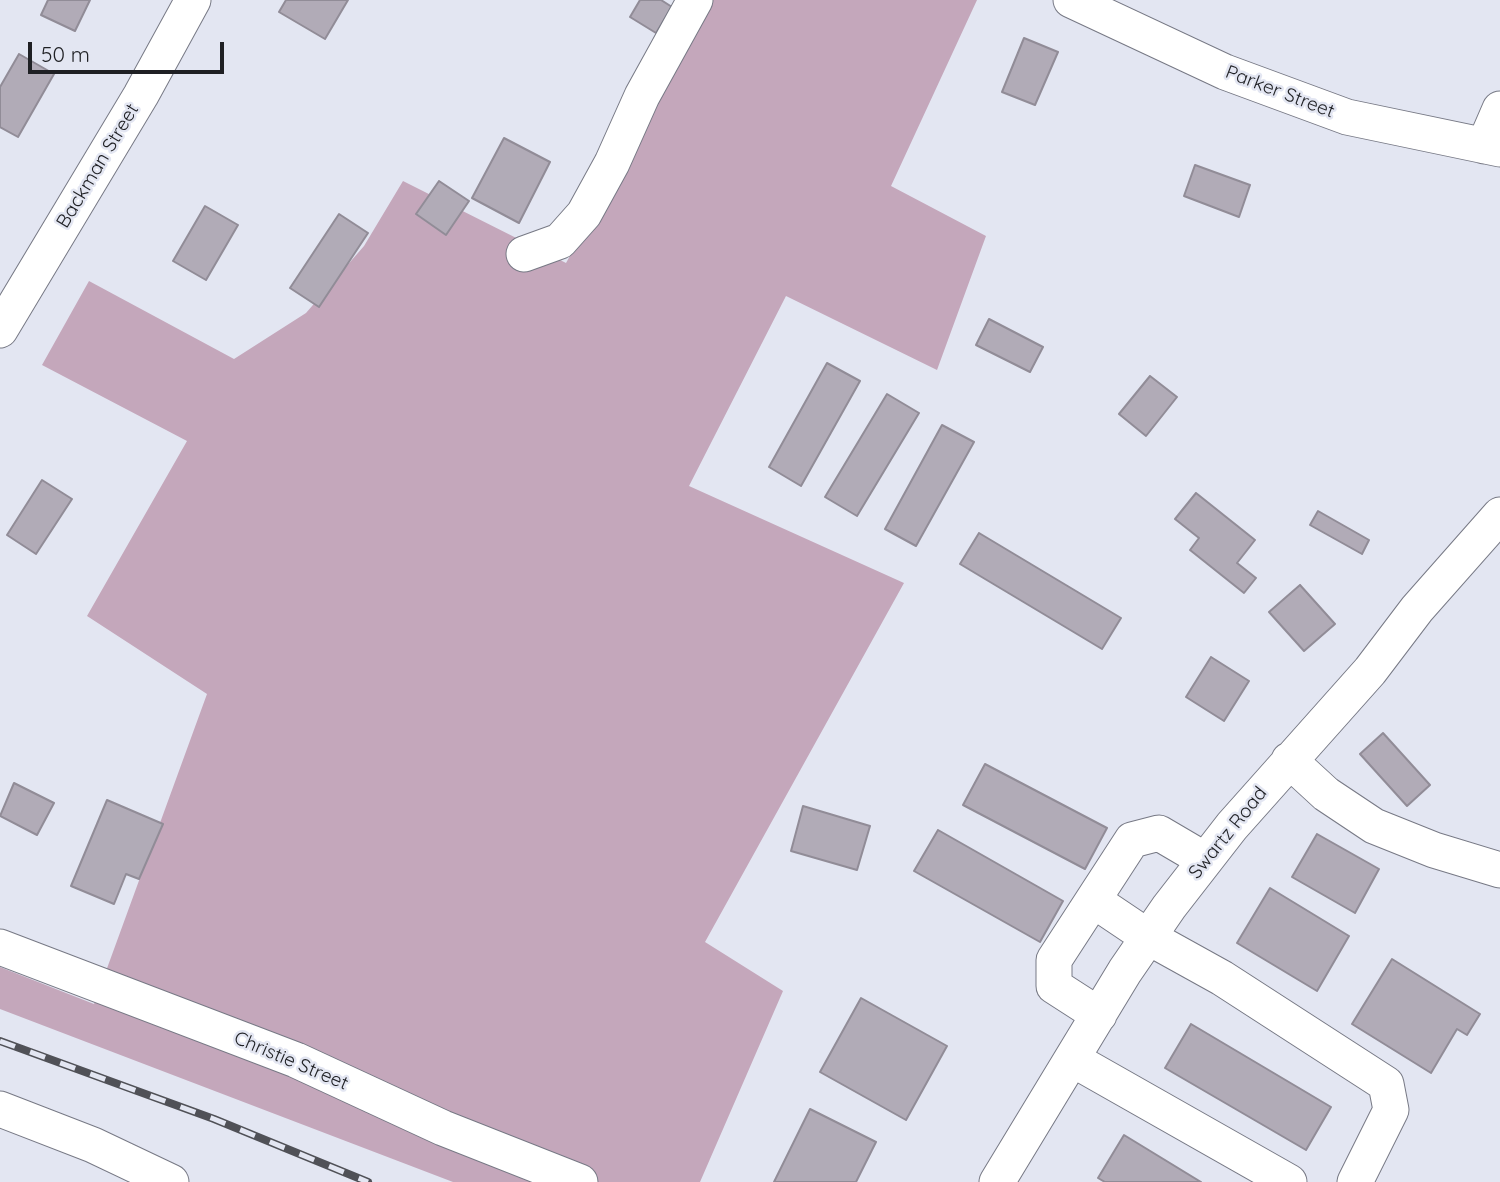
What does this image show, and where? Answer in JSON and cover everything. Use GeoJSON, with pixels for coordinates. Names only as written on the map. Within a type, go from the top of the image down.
{"type":"FeatureCollection","features":[{"type":"Feature","properties":{"kind":"street","name":"Backman Street"},"geometry":{"type":"LineString","coordinates":[[5,310],[141,95],[193,0]]}},
{"type":"Feature","properties":{"kind":"street"},"geometry":{"type":"LineString","coordinates":[[524,254],[559,241],[584,214],[612,163],[642,96],[695,0]]}},
{"type":"Feature","properties":{"kind":"street","name":"Parker Street"},"geometry":{"type":"LineString","coordinates":[[1071,0],[1225,72],[1322,108],[1404,131],[1492,147]]}},
{"type":"Feature","properties":{"kind":"street"},"geometry":{"type":"LineString","coordinates":[[1492,147],[1500,110]]}},
{"type":"Feature","properties":{"kind":"street","name":"Swartz Road"},"geometry":{"type":"LineString","coordinates":[[997,1182],[1148,937],[1205,860],[1289,760],[1370,671],[1418,609],[1500,515]]}},
{"type":"Feature","properties":{"kind":"street"},"geometry":{"type":"LineString","coordinates":[[1289,760],[1326,794],[1374,827],[1434,850],[1500,870]]}},
{"type":"Feature","properties":{"kind":"street"},"geometry":{"type":"LineString","coordinates":[[1099,1014],[1054,986],[1054,960],[1132,840],[1159,833],[1205,860]]}},
{"type":"Feature","properties":{"kind":"street"},"geometry":{"type":"LineString","coordinates":[[1093,900],[1148,937],[1222,978],[1386,1084],[1391,1110],[1355,1182]]}},
{"type":"Feature","properties":{"kind":"street","name":"Christie Street"},"geometry":{"type":"LineString","coordinates":[[0,947],[296,1060],[443,1128],[580,1182]]}},
{"type":"Feature","properties":{"kind":"street"},"geometry":{"type":"LineString","coordinates":[[1072,1059],[1289,1182]]}},
{"type":"Feature","properties":{"kind":"street"},"geometry":{"type":"LineString","coordinates":[[0,1109],[93,1145],[171,1182]]}},
{"type":"Feature","properties":{"kind":"shaded area"},"geometry":{"type":"Polygon","coordinates":[[[712,0],[977,0],[891,186],[986,236],[937,370],[786,296],[689,486],[904,583],[705,942],[783,991],[700,1182],[453,1182],[0,1009],[0,967],[94,1004],[207,694],[87,616],[187,441],[42,365],[89,281],[234,359],[306,313],[364,246],[403,181],[566,263],[712,0]]]}},
{"type":"Feature","properties":{"kind":"building"},"geometry":{"type":"Polygon","coordinates":[[[48,0],[90,0],[75,31],[41,15],[48,0]]]}},
{"type":"Feature","properties":{"kind":"building"},"geometry":{"type":"Polygon","coordinates":[[[286,0],[348,0],[325,39],[279,12],[286,0]]]}},
{"type":"Feature","properties":{"kind":"building"},"geometry":{"type":"Polygon","coordinates":[[[640,0],[661,0],[672,7],[656,33],[630,17],[640,0]]]}},
{"type":"Feature","properties":{"kind":"building"},"geometry":{"type":"Polygon","coordinates":[[[1024,38],[1058,52],[1035,105],[1002,92],[1024,38]]]}},
{"type":"Feature","properties":{"kind":"building"},"geometry":{"type":"Polygon","coordinates":[[[19,54],[54,74],[18,137],[0,127],[0,87],[19,54]]]}},
{"type":"Feature","properties":{"kind":"building"},"geometry":{"type":"Polygon","coordinates":[[[504,138],[550,162],[519,223],[472,198],[504,138]]]}},
{"type":"Feature","properties":{"kind":"building"},"geometry":{"type":"Polygon","coordinates":[[[1195,165],[1250,185],[1239,217],[1184,196],[1195,165]]]}},
{"type":"Feature","properties":{"kind":"building"},"geometry":{"type":"Polygon","coordinates":[[[439,181],[469,201],[446,235],[416,214],[439,181]]]}},
{"type":"Feature","properties":{"kind":"building"},"geometry":{"type":"Polygon","coordinates":[[[205,206],[238,225],[206,280],[173,261],[205,206]]]}},
{"type":"Feature","properties":{"kind":"building"},"geometry":{"type":"Polygon","coordinates":[[[339,214],[368,233],[319,307],[290,288],[339,214]]]}},
{"type":"Feature","properties":{"kind":"building"},"geometry":{"type":"Polygon","coordinates":[[[989,319],[1043,347],[1030,372],[976,345],[989,319]]]}},
{"type":"Feature","properties":{"kind":"building"},"geometry":{"type":"Polygon","coordinates":[[[827,363],[860,381],[801,486],[769,467],[827,363]]]}},
{"type":"Feature","properties":{"kind":"building"},"geometry":{"type":"Polygon","coordinates":[[[1150,376],[1177,397],[1146,436],[1119,414],[1150,376]]]}},
{"type":"Feature","properties":{"kind":"building"},"geometry":{"type":"Polygon","coordinates":[[[887,394],[919,413],[857,516],[825,497],[887,394]]]}},
{"type":"Feature","properties":{"kind":"building"},"geometry":{"type":"Polygon","coordinates":[[[942,425],[974,442],[916,546],[885,529],[942,425]]]}},
{"type":"Feature","properties":{"kind":"building"},"geometry":{"type":"Polygon","coordinates":[[[42,480],[72,499],[36,554],[7,535],[42,480]]]}},
{"type":"Feature","properties":{"kind":"building"},"geometry":{"type":"Polygon","coordinates":[[[1196,493],[1255,540],[1237,563],[1256,578],[1244,593],[1190,550],[1199,538],[1175,519],[1196,493]]]}},
{"type":"Feature","properties":{"kind":"building"},"geometry":{"type":"Polygon","coordinates":[[[1318,511],[1369,540],[1362,554],[1310,525],[1318,511]]]}},
{"type":"Feature","properties":{"kind":"building"},"geometry":{"type":"Polygon","coordinates":[[[979,533],[1121,618],[1102,649],[960,564],[979,533]]]}},
{"type":"Feature","properties":{"kind":"building"},"geometry":{"type":"Polygon","coordinates":[[[1300,585],[1335,624],[1304,651],[1269,612],[1300,585]]]}},
{"type":"Feature","properties":{"kind":"building"},"geometry":{"type":"Polygon","coordinates":[[[1211,657],[1249,681],[1224,721],[1186,697],[1211,657]]]}},
{"type":"Feature","properties":{"kind":"building"},"geometry":{"type":"Polygon","coordinates":[[[1383,733],[1430,785],[1407,806],[1360,754],[1383,733]]]}},
{"type":"Feature","properties":{"kind":"building"},"geometry":{"type":"Polygon","coordinates":[[[985,764],[1107,828],[1085,869],[963,805],[985,764]]]}},
{"type":"Feature","properties":{"kind":"building"},"geometry":{"type":"Polygon","coordinates":[[[14,783],[54,803],[37,835],[0,816],[14,783]]]}},
{"type":"Feature","properties":{"kind":"building"},"geometry":{"type":"Polygon","coordinates":[[[107,800],[163,824],[139,879],[126,874],[114,904],[71,886],[107,800]]]}},
{"type":"Feature","properties":{"kind":"building"},"geometry":{"type":"Polygon","coordinates":[[[803,806],[870,826],[857,870],[791,851],[803,806]]]}},
{"type":"Feature","properties":{"kind":"building"},"geometry":{"type":"Polygon","coordinates":[[[938,830],[1063,901],[1040,942],[914,871],[938,830]]]}},
{"type":"Feature","properties":{"kind":"building"},"geometry":{"type":"Polygon","coordinates":[[[1317,834],[1379,869],[1355,913],[1292,877],[1317,834]]]}},
{"type":"Feature","properties":{"kind":"building"},"geometry":{"type":"Polygon","coordinates":[[[1270,888],[1349,936],[1317,991],[1237,943],[1270,888]]]}},
{"type":"Feature","properties":{"kind":"building"},"geometry":{"type":"Polygon","coordinates":[[[1392,959],[1480,1014],[1467,1035],[1457,1029],[1431,1073],[1352,1024],[1392,959]]]}},
{"type":"Feature","properties":{"kind":"building"},"geometry":{"type":"Polygon","coordinates":[[[861,998],[947,1046],[906,1120],[820,1072],[861,998]]]}},
{"type":"Feature","properties":{"kind":"building"},"geometry":{"type":"Polygon","coordinates":[[[1191,1024],[1331,1107],[1306,1150],[1165,1068],[1191,1024]]]}},
{"type":"Feature","properties":{"kind":"building"},"geometry":{"type":"Polygon","coordinates":[[[810,1109],[876,1142],[856,1182],[774,1182],[810,1109]]]}},
{"type":"Feature","properties":{"kind":"building"},"geometry":{"type":"Polygon","coordinates":[[[1124,1135],[1201,1182],[1105,1182],[1098,1178],[1124,1135]]]}},
{"type":"Feature","properties":{"kind":"railway"},"geometry":{"type":"LineString","coordinates":[[0,1041],[214,1119],[368,1182]]}}]}
